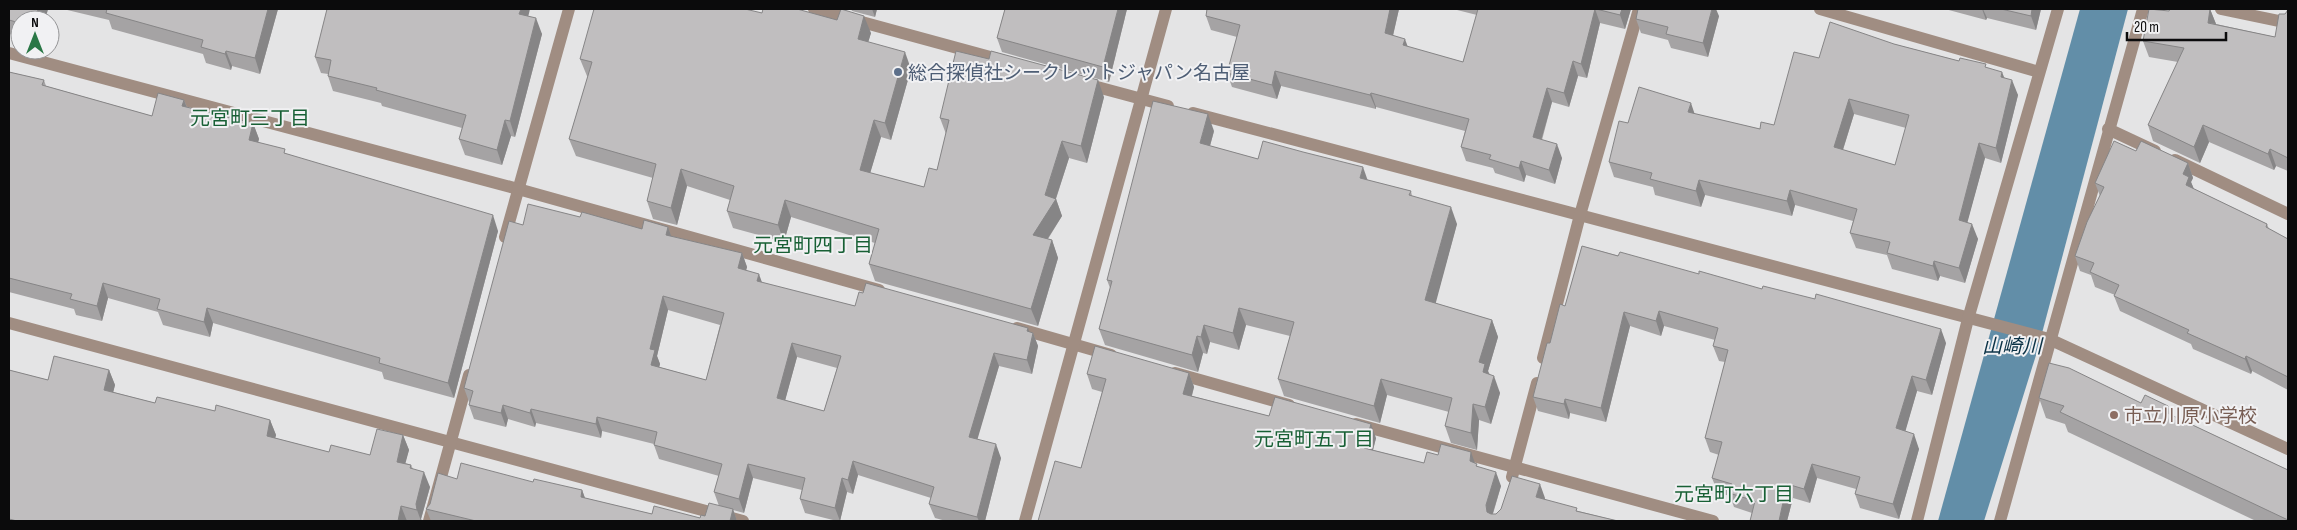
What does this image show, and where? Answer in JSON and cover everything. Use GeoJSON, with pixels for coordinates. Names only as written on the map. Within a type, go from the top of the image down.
{"type":"FeatureCollection","features":[{"type":"Feature","properties":{"kind":"street"},"geometry":{"type":"LineString","coordinates":[[503,246],[569,9]]}},
{"type":"Feature","properties":{"kind":"street"},"geometry":{"type":"LineString","coordinates":[[814,9],[1016,64]]}},
{"type":"Feature","properties":{"kind":"street"},"geometry":{"type":"LineString","coordinates":[[1025,521],[1166,9]]}},
{"type":"Feature","properties":{"kind":"street"},"geometry":{"type":"LineString","coordinates":[[1510,486],[1580,215],[1639,9]]}},
{"type":"Feature","properties":{"kind":"street"},"geometry":{"type":"LineString","coordinates":[[1820,9],[2039,72]]}},
{"type":"Feature","properties":{"kind":"street"},"geometry":{"type":"LineString","coordinates":[[1917,521],[1968,318],[2058,9]]}},
{"type":"Feature","properties":{"kind":"street"},"geometry":{"type":"LineString","coordinates":[[2000,521],[2142,9]]}},
{"type":"Feature","properties":{"kind":"street"},"geometry":{"type":"LineString","coordinates":[[2221,9],[2288,23]]}},
{"type":"Feature","properties":{"kind":"street"},"geometry":{"type":"LineString","coordinates":[[9,52],[518,189],[892,294]]}},
{"type":"Feature","properties":{"kind":"street"},"geometry":{"type":"LineString","coordinates":[[1074,80],[2049,339],[2288,449]]}},
{"type":"Feature","properties":{"kind":"street"},"geometry":{"type":"LineString","coordinates":[[2108,129],[2288,214]]}},
{"type":"Feature","properties":{"kind":"street"},"geometry":{"type":"LineString","coordinates":[[9,323],[743,521]]}},
{"type":"Feature","properties":{"kind":"street"},"geometry":{"type":"LineString","coordinates":[[1007,326],[1122,358]]}},
{"type":"Feature","properties":{"kind":"street"},"geometry":{"type":"LineString","coordinates":[[429,521],[473,358]]}},
{"type":"Feature","properties":{"kind":"street"},"geometry":{"type":"LineString","coordinates":[[1160,369],[1304,409]]}},
{"type":"Feature","properties":{"kind":"street"},"geometry":{"type":"LineString","coordinates":[[1342,420],[1515,469],[1713,521]]}},
{"type":"Feature","properties":{"kind":"water","name":"山崎川"},"geometry":{"type":"Polygon","coordinates":[[[2080,9],[2128,9],[2037,352],[1984,521],[1938,521],[2080,9]]]}},
{"type":"Feature","properties":{"kind":"building"},"geometry":{"type":"Polygon","coordinates":[[[9,9],[38,9],[10,10],[9,20],[9,9]]]}},
{"type":"Feature","properties":{"kind":"building"},"geometry":{"type":"Polygon","coordinates":[[[107,9],[268,9],[255,58],[226,51],[225,54],[201,47],[203,40],[106,13],[107,9]]]}},
{"type":"Feature","properties":{"kind":"building"},"geometry":{"type":"Polygon","coordinates":[[[327,9],[521,9],[519,14],[536,18],[510,121],[505,120],[497,150],[459,139],[466,115],[376,90],[377,88],[328,76],[331,60],[315,57],[327,9]]]}},
{"type":"Feature","properties":{"kind":"building"},"geometry":{"type":"Polygon","coordinates":[[[594,9],[745,9],[762,13],[763,9],[797,9],[837,20],[841,9],[864,16],[858,39],[905,52],[885,123],[874,120],[860,170],[924,187],[929,168],[937,170],[949,120],[940,118],[956,51],[989,59],[991,51],[1098,80],[1081,146],[1062,141],[1045,195],[1056,199],[1033,235],[1052,240],[1031,309],[869,264],[879,229],[785,200],[778,225],[727,211],[734,186],[681,169],[671,208],[647,201],[656,164],[569,139],[592,62],[580,59],[594,9]]]}},
{"type":"Feature","properties":{"kind":"building"},"geometry":{"type":"Polygon","coordinates":[[[1005,9],[1118,9],[1103,67],[997,38],[1005,9]]]}},
{"type":"Feature","properties":{"kind":"building"},"geometry":{"type":"Polygon","coordinates":[[[1207,9],[1390,9],[1385,33],[1405,39],[1403,45],[1463,62],[1478,9],[1595,9],[1581,64],[1573,61],[1564,93],[1547,88],[1533,137],[1557,144],[1549,170],[1521,161],[1519,168],[1489,159],[1491,155],[1461,147],[1469,119],[1371,93],[1370,95],[1275,71],[1272,85],[1227,73],[1240,25],[1206,16],[1207,9]]]}},
{"type":"Feature","properties":{"kind":"building"},"geometry":{"type":"Polygon","coordinates":[[[1596,9],[1622,9],[1620,15],[1596,9]]]}},
{"type":"Feature","properties":{"kind":"building"},"geometry":{"type":"Polygon","coordinates":[[[1638,9],[1712,9],[1703,43],[1666,34],[1668,27],[1636,19],[1638,9]]]}},
{"type":"Feature","properties":{"kind":"building"},"geometry":{"type":"Polygon","coordinates":[[[2001,9],[2032,9],[2031,16],[2001,9]]]}},
{"type":"Feature","properties":{"kind":"building"},"geometry":{"type":"Polygon","coordinates":[[[2149,9],[2169,11],[2170,9],[2210,9],[2208,23],[2275,37],[2279,14],[2285,14],[2288,10],[2288,158],[2270,149],[2268,154],[2203,125],[2194,147],[2148,125],[2184,48],[2143,41],[2149,9]]]}},
{"type":"Feature","properties":{"kind":"building"},"geometry":{"type":"Polygon","coordinates":[[[1830,22],[1894,44],[1959,61],[1960,58],[1986,64],[1985,67],[2002,72],[2001,77],[2012,80],[1996,148],[1979,143],[1959,220],[1972,224],[1959,268],[1934,261],[1933,266],[1887,253],[1890,242],[1850,233],[1857,209],[1790,190],[1787,201],[1699,180],[1696,191],[1650,179],[1652,173],[1609,162],[1619,121],[1628,123],[1639,87],[1691,103],[1688,112],[1760,129],[1761,122],[1774,125],[1794,52],[1819,58],[1830,22]],[[1849,99],[1834,147],[1895,165],[1909,115],[1849,99]]]}},
{"type":"Feature","properties":{"kind":"building"},"geometry":{"type":"Polygon","coordinates":[[[9,72],[44,80],[42,85],[152,116],[158,93],[184,100],[182,106],[253,123],[249,140],[285,149],[284,153],[493,215],[448,383],[379,363],[380,358],[207,308],[204,322],[157,309],[160,299],[103,283],[97,306],[70,299],[72,294],[9,278],[9,72]]]}},
{"type":"Feature","properties":{"kind":"building"},"geometry":{"type":"Polygon","coordinates":[[[1153,101],[1208,114],[1200,143],[1258,159],[1263,141],[1363,167],[1360,178],[1411,191],[1409,195],[1451,207],[1425,300],[1492,320],[1479,362],[1485,364],[1483,372],[1494,376],[1485,407],[1473,404],[1471,433],[1445,426],[1452,398],[1381,379],[1374,406],[1278,379],[1294,322],[1239,308],[1233,333],[1204,325],[1201,337],[1197,336],[1192,355],[1099,329],[1112,281],[1107,280],[1153,101]]]}},
{"type":"Feature","properties":{"kind":"building"},"geometry":{"type":"Polygon","coordinates":[[[2114,141],[2136,151],[2141,141],[2188,163],[2183,174],[2189,177],[2186,185],[2267,224],[2266,227],[2288,239],[2288,377],[2246,356],[2245,359],[2187,333],[2189,330],[2114,296],[2119,285],[2090,272],[2094,263],[2075,256],[2087,222],[2104,187],[2095,183],[2114,141]]]}},
{"type":"Feature","properties":{"kind":"building"},"geometry":{"type":"Polygon","coordinates":[[[528,204],[580,217],[582,212],[642,229],[644,220],[668,227],[666,235],[742,253],[738,268],[759,274],[757,281],[855,306],[859,292],[863,293],[866,283],[1028,328],[1027,331],[1033,333],[1027,360],[994,353],[969,437],[996,444],[977,517],[929,504],[934,487],[853,461],[848,480],[842,478],[835,508],[800,499],[805,478],[748,464],[739,499],[714,492],[722,464],[654,445],[657,432],[597,417],[596,424],[531,409],[530,413],[503,405],[501,413],[469,405],[473,391],[464,388],[509,221],[523,225],[528,204]],[[663,296],[650,349],[655,350],[651,365],[706,380],[724,313],[663,296]],[[792,343],[777,398],[824,411],[841,356],[792,343]]]}},
{"type":"Feature","properties":{"kind":"building"},"geometry":{"type":"Polygon","coordinates":[[[1582,246],[1618,256],[1620,252],[1699,274],[1699,271],[1762,289],[1763,286],[1815,299],[1816,294],[1941,329],[1926,380],[1912,376],[1896,428],[1914,434],[1893,504],[1855,494],[1860,477],[1812,464],[1804,489],[1787,484],[1779,521],[1750,521],[1755,501],[1729,493],[1732,484],[1712,478],[1722,442],[1705,438],[1728,350],[1713,346],[1718,328],[1659,311],[1656,321],[1624,312],[1601,408],[1565,399],[1564,404],[1533,397],[1547,343],[1550,343],[1560,304],[1565,306],[1582,246]]]}},
{"type":"Feature","properties":{"kind":"building"},"geometry":{"type":"Polygon","coordinates":[[[1095,346],[1189,373],[1183,394],[1269,416],[1275,397],[1371,424],[1364,448],[1424,463],[1427,452],[1438,455],[1441,444],[1471,452],[1470,461],[1477,464],[1476,466],[1496,472],[1486,505],[1487,512],[1491,514],[1496,514],[1501,509],[1512,476],[1540,484],[1536,497],[1577,508],[1576,511],[1618,521],[1038,521],[1055,461],[1081,468],[1106,379],[1087,374],[1095,346]]]}},
{"type":"Feature","properties":{"kind":"building"},"geometry":{"type":"Polygon","coordinates":[[[54,356],[109,370],[104,390],[155,403],[157,397],[215,411],[216,405],[270,420],[267,436],[329,452],[331,445],[370,455],[377,429],[403,435],[397,462],[411,465],[410,468],[424,472],[416,504],[417,510],[401,506],[398,521],[17,521],[9,519],[9,370],[48,380],[54,356]]]}},
{"type":"Feature","properties":{"kind":"building"},"geometry":{"type":"Polygon","coordinates":[[[2049,363],[2069,368],[2141,403],[2145,395],[2168,406],[2165,412],[2288,470],[2288,520],[2060,412],[2064,406],[2039,398],[2049,363]]]}},
{"type":"Feature","properties":{"kind":"building"},"geometry":{"type":"Polygon","coordinates":[[[461,463],[533,482],[534,479],[582,490],[581,497],[652,514],[654,506],[700,518],[701,515],[705,516],[709,503],[733,509],[730,521],[476,521],[426,509],[430,504],[438,473],[457,479],[461,463]]]}},
{"type":"Feature","properties":{"kind":"place","name":"総合探偵社シークレットジャパン名古屋"},"geometry":{"type":"Point","coordinates":[898,72]}},
{"type":"Feature","properties":{"kind":"place","name":"市立川原小学校"},"geometry":{"type":"Point","coordinates":[2114,415]}},
{"type":"Feature","properties":{"kind":"district","name":"元宮町三丁目"},"geometry":{"type":"Point","coordinates":[250,118]}},
{"type":"Feature","properties":{"kind":"district","name":"元宮町四丁目"},"geometry":{"type":"Point","coordinates":[813,245]}},
{"type":"Feature","properties":{"kind":"district","name":"元宮町五丁目"},"geometry":{"type":"Point","coordinates":[1314,439]}},
{"type":"Feature","properties":{"kind":"district","name":"元宮町六丁目"},"geometry":{"type":"Point","coordinates":[1734,494]}}]}
